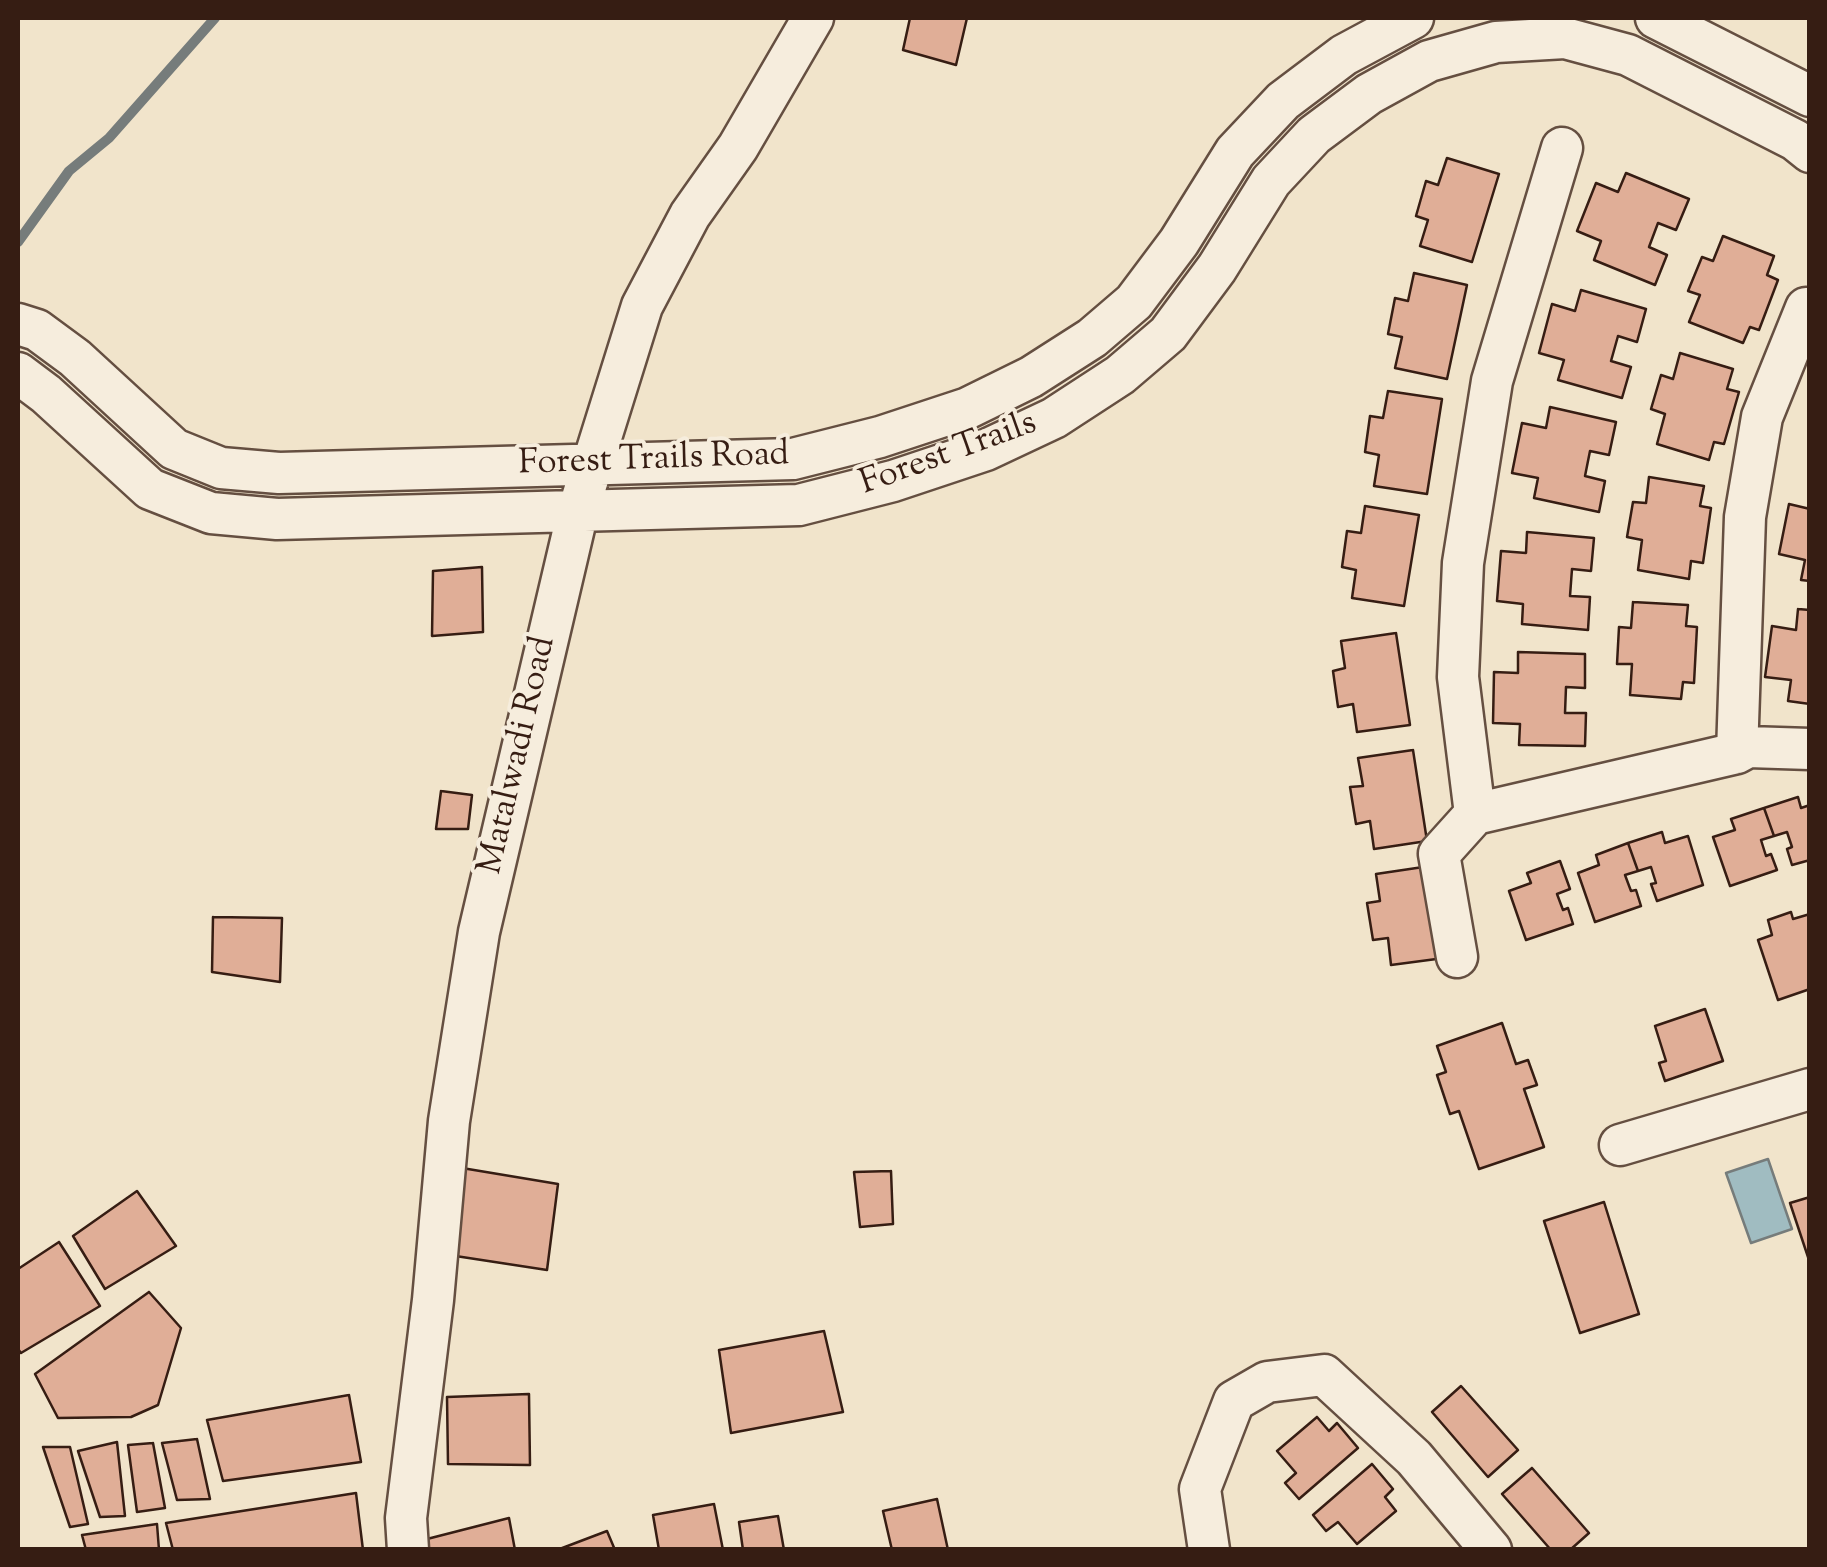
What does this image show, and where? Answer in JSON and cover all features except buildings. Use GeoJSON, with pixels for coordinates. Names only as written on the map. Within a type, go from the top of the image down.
{"type":"FeatureCollection","features":[{"type":"Feature","properties":{"kind":"street","name":"Matalwadi Road"},"geometry":{"type":"LineString","coordinates":[[408,1550],[406,1518],[433,1300],[449,1121],[479,932],[578,512],[642,306],[690,215],[738,147],[813,18]]}},
{"type":"Feature","properties":{"kind":"street","name":"Forest Trails Road"},"geometry":{"type":"LineString","coordinates":[[27,327],[75,358],[174,450],[221,468],[278,473],[793,460],[968,408],[1032,377],[1092,338],[1134,302],[1179,242],[1235,152],[1283,100],[1344,54],[1413,18]]}},
{"type":"Feature","properties":{"kind":"street"},"geometry":{"type":"LineString","coordinates":[[1656,18],[1810,96]]}},
{"type":"Feature","properties":{"kind":"street","name":"Forest Trails"},"geometry":{"type":"LineString","coordinates":[[18,373],[150,489],[211,513],[277,520],[799,506],[893,482],[986,450],[1054,418],[1120,375],[1168,334],[1217,268],[1272,180],[1314,136],[1368,94],[1429,61],[1496,42],[1566,38],[1628,55],[1795,140],[1810,152]]}},
{"type":"Feature","properties":{"kind":"street"},"geometry":{"type":"LineString","coordinates":[[1475,814],[1458,677],[1463,562],[1492,381],[1562,148]]}},
{"type":"Feature","properties":{"kind":"street"},"geometry":{"type":"LineString","coordinates":[[1737,753],[1745,517],[1762,417],[1806,308]]}},
{"type":"Feature","properties":{"kind":"street"},"geometry":{"type":"LineString","coordinates":[[150,489],[174,450]]}},
{"type":"Feature","properties":{"kind":"street"},"geometry":{"type":"LineString","coordinates":[[1457,957],[1439,854],[1475,814],[1737,753],[1748,747],[1810,749]]}},
{"type":"Feature","properties":{"kind":"street"},"geometry":{"type":"LineString","coordinates":[[1620,1145],[1810,1089]]}},
{"type":"Feature","properties":{"kind":"street"},"geometry":{"type":"LineString","coordinates":[[1208,1550],[1200,1489],[1234,1400],[1267,1382],[1324,1375],[1414,1458],[1491,1550]]}},
{"type":"Feature","properties":{"kind":"water"},"geometry":{"type":"Polygon","coordinates":[[[1768,1159],[1792,1229],[1751,1243],[1726,1173],[1768,1159]]]}},
{"type":"Feature","properties":{"kind":"waterway"},"geometry":{"type":"LineString","coordinates":[[18,242],[69,171],[109,138],[215,18]]}}]}
